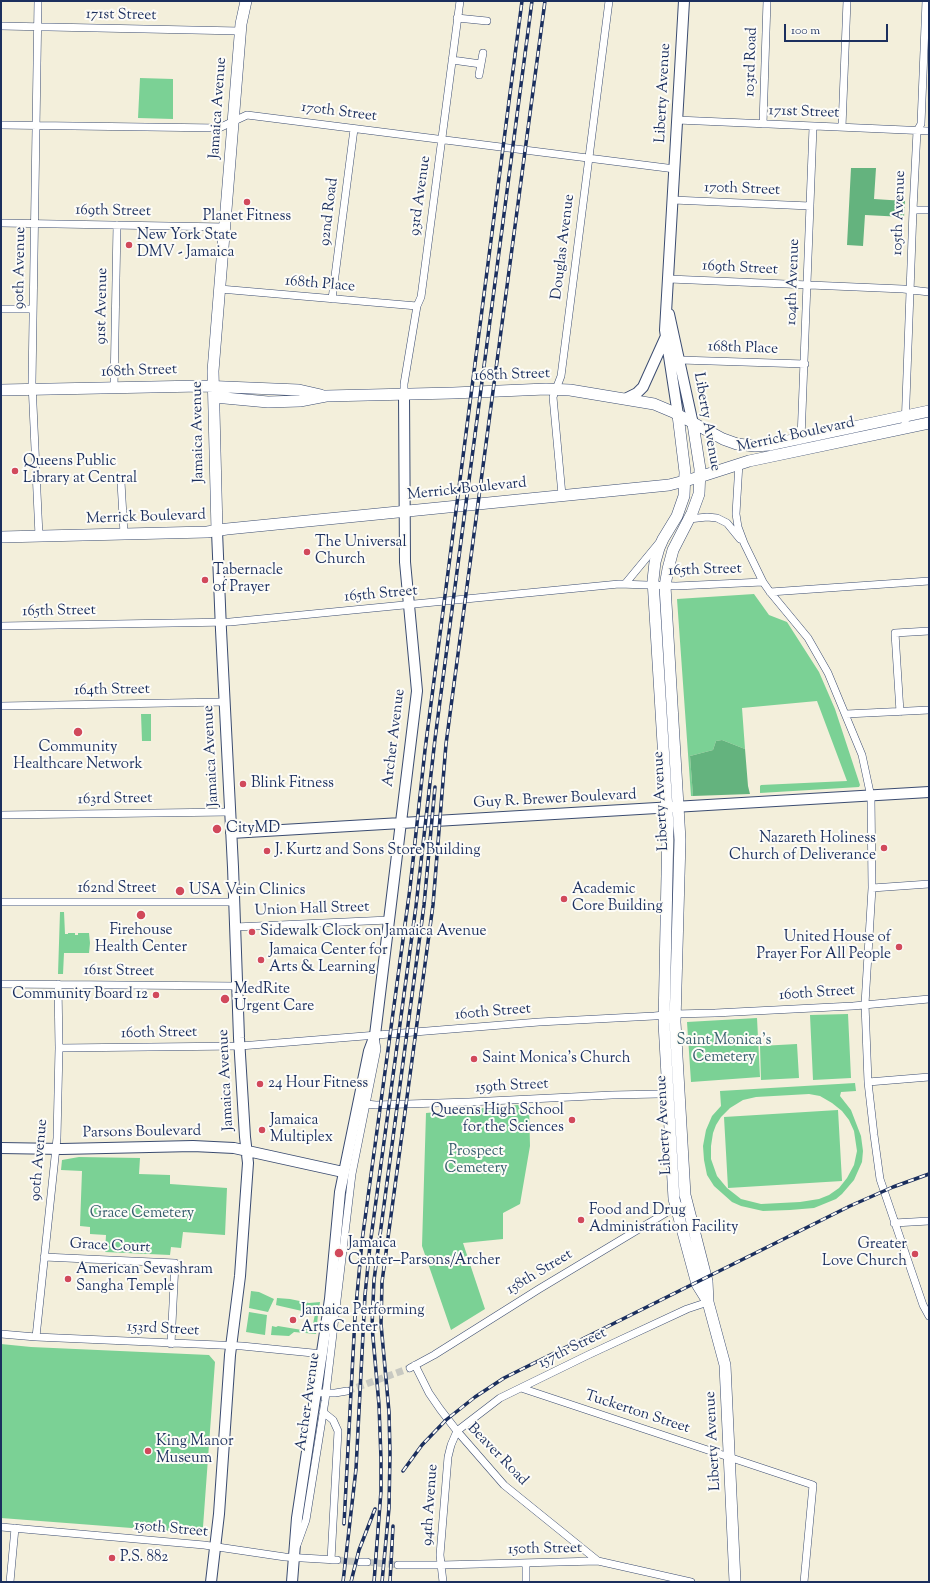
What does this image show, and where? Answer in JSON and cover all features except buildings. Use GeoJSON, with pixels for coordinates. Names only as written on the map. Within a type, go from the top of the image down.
{"type":"FeatureCollection","features":[{"type":"Feature","properties":{"kind":"main road","name":"Jamaica Avenue"},"geometry":{"type":"LineString","coordinates":[[211,1582],[231,1346],[238,1295],[248,1163],[240,1046],[220,622],[213,372],[240,31],[246,1]]}},
{"type":"Feature","properties":{"kind":"main road","name":"Liberty Avenue"},"geometry":{"type":"LineString","coordinates":[[684,1],[666,336],[678,415],[685,481],[684,496],[679,511],[663,539],[655,562],[653,585],[668,843],[664,1015],[671,1160],[681,1206],[707,1280],[708,1302],[725,1365],[735,1582]]}},
{"type":"Feature","properties":{"kind":"main road","name":"Liberty Avenue"},"geometry":{"type":"LineString","coordinates":[[667,306],[693,424],[701,476],[699,494],[690,519],[673,550],[665,586],[680,846],[675,1014],[682,1172],[681,1206]]}},
{"type":"Feature","properties":{"kind":"main road"},"geometry":{"type":"LineString","coordinates":[[625,399],[637,392],[643,386],[666,336]]}},
{"type":"Feature","properties":{"kind":"main road","name":"168th Street"},"geometry":{"type":"LineString","coordinates":[[1,390],[114,388],[214,392],[299,390],[326,396]]}},
{"type":"Feature","properties":{"kind":"main road","name":"168th Street"},"geometry":{"type":"LineString","coordinates":[[214,392],[268,402],[300,401],[326,396],[556,389],[654,404],[693,424]]}},
{"type":"Feature","properties":{"kind":"main road","name":"Archer Avenue"},"geometry":{"type":"LineString","coordinates":[[292,1582],[297,1518],[322,1393],[324,1330],[330,1299],[340,1192],[347,1173],[369,1051],[375,1035],[417,691],[405,562],[404,394]]}},
{"type":"Feature","properties":{"kind":"main road","name":"Merrick Boulevard"},"geometry":{"type":"LineString","coordinates":[[1,537],[207,532],[670,484],[685,481],[739,463],[906,423],[929,411]]}},
{"type":"Feature","properties":{"kind":"main road","name":"Merrick Boulevard"},"geometry":{"type":"LineString","coordinates":[[693,424],[719,437],[746,446],[764,446],[906,423],[929,423]]}},
{"type":"Feature","properties":{"kind":"main road","name":"Guy R. Brewer Boulevard"},"geometry":{"type":"LineString","coordinates":[[231,833],[871,797],[929,792]]}},
{"type":"Feature","properties":{"kind":"main road","name":"Parsons Boulevard"},"geometry":{"type":"LineString","coordinates":[[1,1148],[54,1149],[193,1146],[234,1148],[347,1173]]}},
{"type":"Feature","properties":{"kind":"street","name":"90th Avenue"},"geometry":{"type":"LineString","coordinates":[[38,1],[33,390],[40,536]]}},
{"type":"Feature","properties":{"kind":"street","name":"93rd Avenue"},"geometry":{"type":"LineString","coordinates":[[404,394],[404,384],[417,306],[420,297],[460,1]]}},
{"type":"Feature","properties":{"kind":"street","name":"Douglas Avenue"},"geometry":{"type":"LineString","coordinates":[[562,495],[553,397],[561,376],[609,1]]}},
{"type":"Feature","properties":{"kind":"street","name":"103rd Road"},"geometry":{"type":"LineString","coordinates":[[762,124],[767,1]]}},
{"type":"Feature","properties":{"kind":"street"},"geometry":{"type":"LineString","coordinates":[[842,127],[847,1]]}},
{"type":"Feature","properties":{"kind":"street","name":"105th Avenue"},"geometry":{"type":"LineString","coordinates":[[906,423],[913,210],[917,131],[921,124],[926,49],[926,1]]}},
{"type":"Feature","properties":{"kind":"street"},"geometry":{"type":"LineString","coordinates":[[458,18],[487,22]]}},
{"type":"Feature","properties":{"kind":"street","name":"171st Street"},"geometry":{"type":"LineString","coordinates":[[1,26],[240,31]]}},
{"type":"Feature","properties":{"kind":"street"},"geometry":{"type":"LineString","coordinates":[[479,75],[483,52]]}},
{"type":"Feature","properties":{"kind":"street"},"geometry":{"type":"LineString","coordinates":[[452,60],[481,64]]}},
{"type":"Feature","properties":{"kind":"street","name":"170th Street"},"geometry":{"type":"LineString","coordinates":[[1,125],[219,128],[247,115],[675,169]]}},
{"type":"Feature","properties":{"kind":"street","name":"171st Street"},"geometry":{"type":"LineString","coordinates":[[677,120],[929,131]]}},
{"type":"Feature","properties":{"kind":"street","name":"104th Avenue"},"geometry":{"type":"LineString","coordinates":[[801,439],[813,127]]}},
{"type":"Feature","properties":{"kind":"street","name":"92nd Road"},"geometry":{"type":"LineString","coordinates":[[332,299],[354,129]]}},
{"type":"Feature","properties":{"kind":"street","name":"170th Street"},"geometry":{"type":"LineString","coordinates":[[673,200],[810,206]]}},
{"type":"Feature","properties":{"kind":"street"},"geometry":{"type":"LineString","coordinates":[[913,210],[929,210]]}},
{"type":"Feature","properties":{"kind":"street","name":"169th Street"},"geometry":{"type":"LineString","coordinates":[[1,223],[225,227]]}},
{"type":"Feature","properties":{"kind":"street","name":"91st Avenue"},"geometry":{"type":"LineString","coordinates":[[114,388],[117,225]]}},
{"type":"Feature","properties":{"kind":"street","name":"169th Street"},"geometry":{"type":"LineString","coordinates":[[669,279],[903,289],[929,292]]}},
{"type":"Feature","properties":{"kind":"street","name":"168th Place"},"geometry":{"type":"LineString","coordinates":[[220,289],[417,306]]}},
{"type":"Feature","properties":{"kind":"street"},"geometry":{"type":"LineString","coordinates":[[1,309],[33,309]]}},
{"type":"Feature","properties":{"kind":"street","name":"168th Place"},"geometry":{"type":"LineString","coordinates":[[680,360],[805,364]]}},
{"type":"Feature","properties":{"kind":"street"},"geometry":{"type":"LineString","coordinates":[[739,463],[736,514],[738,527],[744,544],[763,582],[808,638],[828,673],[862,755],[871,797],[872,888],[865,1004],[868,1082],[880,1179],[894,1223],[926,1304],[929,1316]]}},
{"type":"Feature","properties":{"kind":"street"},"geometry":{"type":"LineString","coordinates":[[121,482],[124,534]]}},
{"type":"Feature","properties":{"kind":"street"},"geometry":{"type":"LineString","coordinates":[[690,519],[707,517],[720,520],[729,526],[744,544]]}},
{"type":"Feature","properties":{"kind":"street","name":"Liberty Avenue"},"geometry":{"type":"LineString","coordinates":[[625,584],[663,539]]}},
{"type":"Feature","properties":{"kind":"street"},"geometry":{"type":"LineString","coordinates":[[770,592],[929,581]]}},
{"type":"Feature","properties":{"kind":"street","name":"165th Street"},"geometry":{"type":"LineString","coordinates":[[1,626],[220,622],[625,584],[665,586],[763,582]]}},
{"type":"Feature","properties":{"kind":"street"},"geometry":{"type":"LineString","coordinates":[[900,712],[895,633],[929,631]]}},
{"type":"Feature","properties":{"kind":"street","name":"164th Street"},"geometry":{"type":"LineString","coordinates":[[1,706],[224,702]]}},
{"type":"Feature","properties":{"kind":"street"},"geometry":{"type":"LineString","coordinates":[[846,714],[929,710]]}},
{"type":"Feature","properties":{"kind":"street","name":"163rd Street"},"geometry":{"type":"LineString","coordinates":[[1,815],[230,812]]}},
{"type":"Feature","properties":{"kind":"street"},"geometry":{"type":"LineString","coordinates":[[872,888],[929,884]]}},
{"type":"Feature","properties":{"kind":"street","name":"162nd Street"},"geometry":{"type":"LineString","coordinates":[[1,902],[234,902]]}},
{"type":"Feature","properties":{"kind":"street","name":"Union Hall Street"},"geometry":{"type":"LineString","coordinates":[[235,927],[390,920]]}},
{"type":"Feature","properties":{"kind":"street","name":"161st Street"},"geometry":{"type":"LineString","coordinates":[[1,984],[237,986]]}},
{"type":"Feature","properties":{"kind":"street","name":"90th Avenue"},"geometry":{"type":"LineString","coordinates":[[36,1337],[54,1149],[57,1138],[59,1048],[58,984]]}},
{"type":"Feature","properties":{"kind":"street","name":"160th Street"},"geometry":{"type":"LineString","coordinates":[[59,1048],[240,1046],[539,1022],[715,1013],[929,999]]}},
{"type":"Feature","properties":{"kind":"street","name":"Archer Avenue"},"geometry":{"type":"LineString","coordinates":[[293,1557],[306,1520],[323,1412],[322,1393],[347,1173],[366,1104],[377,1049],[375,1035]]}},
{"type":"Feature","properties":{"kind":"street"},"geometry":{"type":"LineString","coordinates":[[868,1082],[929,1077]]}},
{"type":"Feature","properties":{"kind":"street","name":"159th Street"},"geometry":{"type":"LineString","coordinates":[[366,1104],[377,1105],[469,1102],[612,1094],[659,1094]]}},
{"type":"Feature","properties":{"kind":"street","name":"158th Street"},"geometry":{"type":"LineString","coordinates":[[413,1367],[539,1289],[681,1206]]}},
{"type":"Feature","properties":{"kind":"street"},"geometry":{"type":"LineString","coordinates":[[894,1223],[929,1221]]}},
{"type":"Feature","properties":{"kind":"street","name":"Grace Court"},"geometry":{"type":"LineString","coordinates":[[44,1257],[175,1263],[171,1344]]}},
{"type":"Feature","properties":{"kind":"street","name":"157th Street"},"geometry":{"type":"LineString","coordinates":[[457,1432],[500,1398],[616,1342],[688,1309],[708,1302]]}},
{"type":"Feature","properties":{"kind":"street","name":"153rd Street"},"geometry":{"type":"LineString","coordinates":[[1,1334],[231,1346],[323,1354]]}},
{"type":"Feature","properties":{"kind":"street","name":"Beaver Road"},"geometry":{"type":"LineString","coordinates":[[413,1367],[429,1394],[457,1432],[504,1485],[598,1561]]}},
{"type":"Feature","properties":{"kind":"street","name":"Tuckerton Street"},"geometry":{"type":"LineString","coordinates":[[521,1388],[729,1458],[813,1484],[804,1582]]}},
{"type":"Feature","properties":{"kind":"street"},"geometry":{"type":"LineString","coordinates":[[322,1393],[347,1391]]}},
{"type":"Feature","properties":{"kind":"street","name":"150th Street"},"geometry":{"type":"LineString","coordinates":[[1,1527],[215,1547],[293,1557],[334,1560],[338,1431],[333,1420],[323,1412]]}},
{"type":"Feature","properties":{"kind":"street","name":"94th Avenue"},"geometry":{"type":"LineString","coordinates":[[443,1582],[440,1555],[448,1458],[451,1445],[457,1432]]}},
{"type":"Feature","properties":{"kind":"street"},"geometry":{"type":"LineString","coordinates":[[10,1582],[15,1528]]}},
{"type":"Feature","properties":{"kind":"street","name":"150th Street"},"geometry":{"type":"LineString","coordinates":[[398,1564],[442,1565],[598,1561],[672,1580],[691,1582]]}},
{"type":"Feature","properties":{"kind":"street"},"geometry":{"type":"LineString","coordinates":[[360,1562],[367,1562]]}},
{"type":"Feature","properties":{"kind":"street"},"geometry":{"type":"LineString","coordinates":[[526,1563],[526,1582]]}},
{"type":"Feature","properties":{"kind":"green space"},"geometry":{"type":"Polygon","coordinates":[[[140,78],[173,79],[173,119],[138,118],[140,78]]]}},
{"type":"Feature","properties":{"kind":"green space"},"geometry":{"type":"Polygon","coordinates":[[[851,168],[876,168],[874,199],[905,201],[904,217],[865,215],[863,246],[847,245],[851,168]]]}},
{"type":"Feature","properties":{"kind":"green space"},"geometry":{"type":"Polygon","coordinates":[[[754,594],[769,615],[787,622],[819,672],[835,709],[860,785],[859,787],[760,793],[761,785],[847,781],[817,701],[742,708],[745,749],[722,740],[716,741],[713,750],[690,756],[693,796],[691,796],[677,599],[754,594]]]}},
{"type":"Feature","properties":{"kind":"green space"},"geometry":{"type":"Polygon","coordinates":[[[141,714],[151,714],[151,741],[142,741],[141,714]]]}},
{"type":"Feature","properties":{"kind":"green space"},"geometry":{"type":"Polygon","coordinates":[[[722,740],[745,749],[750,794],[693,796],[690,756],[713,750],[716,741],[722,740]]]}},
{"type":"Feature","properties":{"kind":"green space"},"geometry":{"type":"Polygon","coordinates":[[[60,912],[64,912],[65,934],[75,933],[75,935],[78,935],[78,933],[89,933],[90,943],[89,953],[64,953],[63,974],[58,974],[60,912]]]}},
{"type":"Feature","properties":{"kind":"green space"},"geometry":{"type":"Polygon","coordinates":[[[848,1014],[851,1078],[813,1080],[810,1015],[848,1014]]]}},
{"type":"Feature","properties":{"kind":"green space","name":"Saint Monica's Cemetery"},"geometry":{"type":"Polygon","coordinates":[[[757,1018],[760,1077],[691,1082],[687,1022],[757,1018]]]}},
{"type":"Feature","properties":{"kind":"green space"},"geometry":{"type":"Polygon","coordinates":[[[797,1044],[799,1078],[761,1080],[760,1046],[797,1044]]]}},
{"type":"Feature","properties":{"kind":"green space"},"geometry":{"type":"Polygon","coordinates":[[[855,1083],[856,1091],[841,1092],[840,1096],[851,1110],[861,1136],[863,1151],[862,1162],[854,1180],[836,1199],[814,1208],[763,1211],[741,1206],[732,1202],[714,1186],[707,1175],[704,1160],[703,1146],[706,1130],[712,1116],[721,1106],[720,1091],[855,1083]],[[809,1094],[756,1097],[743,1100],[730,1108],[721,1117],[716,1125],[711,1146],[711,1159],[717,1176],[727,1188],[741,1199],[761,1204],[800,1202],[819,1199],[829,1195],[839,1188],[847,1178],[854,1165],[857,1151],[854,1131],[849,1120],[842,1111],[820,1096],[809,1094]]]}},
{"type":"Feature","properties":{"kind":"green space","name":"Prospect Cemetery"},"geometry":{"type":"Polygon","coordinates":[[[529,1104],[530,1146],[520,1204],[503,1213],[503,1239],[463,1243],[485,1309],[451,1330],[422,1246],[426,1113],[529,1104]]]}},
{"type":"Feature","properties":{"kind":"green space"},"geometry":{"type":"Polygon","coordinates":[[[838,1110],[842,1181],[728,1188],[724,1117],[838,1110]]]}},
{"type":"Feature","properties":{"kind":"green space","name":"Grace Cemetery"},"geometry":{"type":"Polygon","coordinates":[[[79,1157],[140,1158],[139,1174],[170,1175],[170,1184],[227,1188],[225,1235],[183,1232],[181,1248],[171,1247],[170,1255],[105,1252],[106,1235],[90,1234],[90,1227],[80,1226],[82,1171],[61,1170],[62,1160],[79,1157]]]}},
{"type":"Feature","properties":{"kind":"green space"},"geometry":{"type":"Polygon","coordinates":[[[251,1291],[259,1292],[274,1299],[268,1312],[249,1308],[251,1291]]]}},
{"type":"Feature","properties":{"kind":"green space"},"geometry":{"type":"Polygon","coordinates":[[[277,1298],[309,1303],[320,1302],[319,1309],[303,1307],[302,1311],[276,1305],[277,1298]]]}},
{"type":"Feature","properties":{"kind":"green space"},"geometry":{"type":"Polygon","coordinates":[[[249,1312],[267,1315],[265,1335],[246,1332],[249,1312]]]}},
{"type":"Feature","properties":{"kind":"green space"},"geometry":{"type":"Polygon","coordinates":[[[315,1314],[318,1315],[316,1334],[294,1332],[289,1336],[271,1335],[272,1326],[302,1330],[302,1327],[312,1329],[315,1314]]]}},
{"type":"Feature","properties":{"kind":"green space"},"geometry":{"type":"Polygon","coordinates":[[[1,1344],[31,1347],[209,1355],[215,1362],[203,1527],[197,1533],[1,1518],[1,1344]]]}},
{"type":"Feature","properties":{"kind":"tunnel"},"geometry":{"type":"LineString","coordinates":[[347,1391],[410,1368]]}},
{"type":"Feature","properties":{"kind":"tunnel"},"geometry":{"type":"LineString","coordinates":[[337,1560],[360,1562]]}},
{"type":"Feature","properties":{"kind":"tunnel"},"geometry":{"type":"LineString","coordinates":[[367,1562],[398,1565]]}},
{"type":"Feature","properties":{"kind":"railway"},"geometry":{"type":"LineString","coordinates":[[344,1524],[355,1317],[362,1241],[410,888],[425,750],[522,1]]}},
{"type":"Feature","properties":{"kind":"railway"},"geometry":{"type":"LineString","coordinates":[[343,1582],[356,1469],[365,1295],[370,1245],[416,906],[435,739],[532,1]]}},
{"type":"Feature","properties":{"kind":"railway"},"geometry":{"type":"LineString","coordinates":[[382,1582],[389,1508],[390,1453],[389,1412],[381,1324],[382,1282],[433,905],[446,744],[545,1]]}},
{"type":"Feature","properties":{"kind":"railway"},"geometry":{"type":"LineString","coordinates":[[374,1582],[381,1491],[379,1405],[372,1326],[374,1280],[424,905],[435,787]]}},
{"type":"Feature","properties":{"kind":"railway"},"geometry":{"type":"LineString","coordinates":[[403,1471],[422,1445],[446,1420],[475,1397],[504,1378],[850,1206],[893,1187],[929,1174]]}},
{"type":"Feature","properties":{"kind":"railway"},"geometry":{"type":"LineString","coordinates":[[351,1582],[359,1550],[375,1509]]}},
{"type":"Feature","properties":{"kind":"railway"},"geometry":{"type":"LineString","coordinates":[[390,1582],[393,1526]]}},
{"type":"Feature","properties":{"kind":"place","name":"Planet Fitness"},"geometry":{"type":"Point","coordinates":[247,202]}},
{"type":"Feature","properties":{"kind":"place","name":"New York State DMV - Jamaica"},"geometry":{"type":"Point","coordinates":[129,245]}},
{"type":"Feature","properties":{"kind":"place","name":"Queens Public Library at Central"},"geometry":{"type":"Point","coordinates":[15,471]}},
{"type":"Feature","properties":{"kind":"place","name":"The Universal Church"},"geometry":{"type":"Point","coordinates":[307,552]}},
{"type":"Feature","properties":{"kind":"place","name":"Tabernacle of Prayer"},"geometry":{"type":"Point","coordinates":[205,580]}},
{"type":"Feature","properties":{"kind":"place","name":"Community Healthcare Network"},"geometry":{"type":"Point","coordinates":[78,732]}},
{"type":"Feature","properties":{"kind":"place","name":"Blink Fitness"},"geometry":{"type":"Point","coordinates":[243,784]}},
{"type":"Feature","properties":{"kind":"place","name":"CityMD"},"geometry":{"type":"Point","coordinates":[217,829]}},
{"type":"Feature","properties":{"kind":"place","name":"Nazareth Holiness Church of Deliverance"},"geometry":{"type":"Point","coordinates":[884,848]}},
{"type":"Feature","properties":{"kind":"place","name":"J. Kurtz and Sons Store Building"},"geometry":{"type":"Point","coordinates":[267,851]}},
{"type":"Feature","properties":{"kind":"place","name":"USA Vein Clinics"},"geometry":{"type":"Point","coordinates":[180,891]}},
{"type":"Feature","properties":{"kind":"place","name":"Academic Core Building"},"geometry":{"type":"Point","coordinates":[564,899]}},
{"type":"Feature","properties":{"kind":"place","name":"Firehouse Health Center"},"geometry":{"type":"Point","coordinates":[141,915]}},
{"type":"Feature","properties":{"kind":"place","name":"Sidewalk Clock on Jamaica Avenue"},"geometry":{"type":"Point","coordinates":[252,932]}},
{"type":"Feature","properties":{"kind":"place","name":"United House of Prayer For All People"},"geometry":{"type":"Point","coordinates":[899,947]}},
{"type":"Feature","properties":{"kind":"place","name":"Jamaica Center for Arts & Learning"},"geometry":{"type":"Point","coordinates":[261,960]}},
{"type":"Feature","properties":{"kind":"place","name":"Community Board 12"},"geometry":{"type":"Point","coordinates":[156,995]}},
{"type":"Feature","properties":{"kind":"place","name":"MedRite Urgent Care"},"geometry":{"type":"Point","coordinates":[225,999]}},
{"type":"Feature","properties":{"kind":"place","name":"Saint Monica's Church"},"geometry":{"type":"Point","coordinates":[474,1059]}},
{"type":"Feature","properties":{"kind":"place","name":"24 Hour Fitness"},"geometry":{"type":"Point","coordinates":[260,1084]}},
{"type":"Feature","properties":{"kind":"place","name":"Queens High School for the Sciences"},"geometry":{"type":"Point","coordinates":[572,1120]}},
{"type":"Feature","properties":{"kind":"place","name":"Jamaica Multiplex"},"geometry":{"type":"Point","coordinates":[262,1130]}},
{"type":"Feature","properties":{"kind":"place","name":"Food and Drug Administration Facility"},"geometry":{"type":"Point","coordinates":[581,1220]}},
{"type":"Feature","properties":{"kind":"place","name":"Jamaica Center–Parsons/Archer"},"geometry":{"type":"Point","coordinates":[339,1253]}},
{"type":"Feature","properties":{"kind":"place","name":"Greater Love Church"},"geometry":{"type":"Point","coordinates":[915,1254]}},
{"type":"Feature","properties":{"kind":"place","name":"American Sevashram Sangha Temple"},"geometry":{"type":"Point","coordinates":[68,1279]}},
{"type":"Feature","properties":{"kind":"place","name":"Jamaica Performing Arts Center"},"geometry":{"type":"Point","coordinates":[293,1320]}},
{"type":"Feature","properties":{"kind":"place","name":"King Manor Museum"},"geometry":{"type":"Point","coordinates":[148,1451]}},
{"type":"Feature","properties":{"kind":"place","name":"P.S. 882"},"geometry":{"type":"Point","coordinates":[112,1558]}}]}
